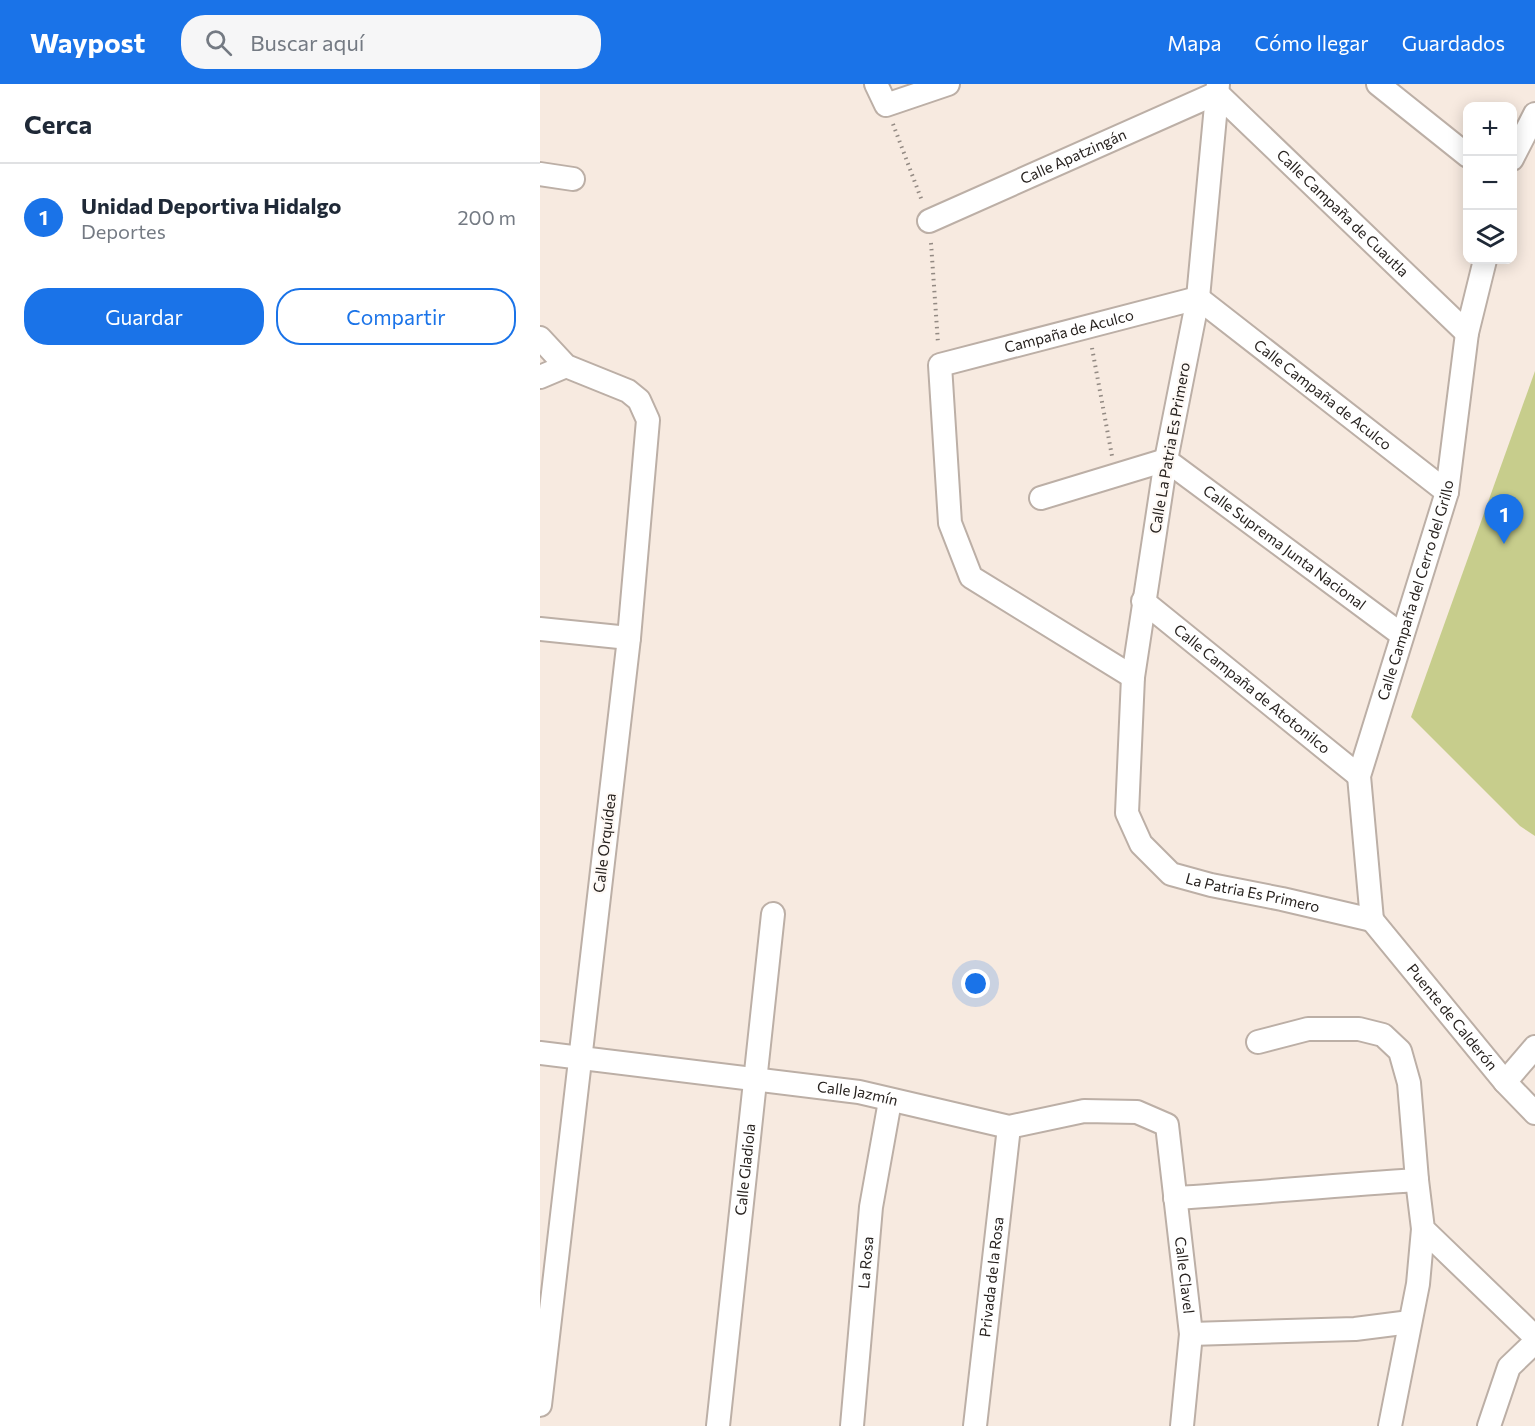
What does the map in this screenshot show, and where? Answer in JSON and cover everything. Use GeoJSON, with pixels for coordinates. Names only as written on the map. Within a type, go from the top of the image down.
{"type":"FeatureCollection","features":[{"type":"Feature","properties":{"kind":"street"},"geometry":{"type":"LineString","coordinates":[[876,84],[886,105],[948,84]]}},
{"type":"Feature","properties":{"kind":"street"},"geometry":{"type":"LineString","coordinates":[[1378,84],[1463,153]]}},
{"type":"Feature","properties":{"kind":"street","name":"Calle Apatzingán"},"geometry":{"type":"LineString","coordinates":[[929,221],[1218,89]]}},
{"type":"Feature","properties":{"kind":"street","name":"Calle La Patria Es Primero"},"geometry":{"type":"LineString","coordinates":[[1127,813],[1133,677],[1166,460],[1198,298],[1218,89]]}},
{"type":"Feature","properties":{"kind":"street","name":"Calle Campaña de Cuautla"},"geometry":{"type":"LineString","coordinates":[[1218,89],[1467,333]]}},
{"type":"Feature","properties":{"kind":"street"},"geometry":{"type":"LineString","coordinates":[[1514,156],[1535,114]]}},
{"type":"Feature","properties":{"kind":"street"},"geometry":{"type":"LineString","coordinates":[[540,174],[573,178]]}},
{"type":"Feature","properties":{"kind":"street","name":"Calle Campaña del Cerro del Grillo"},"geometry":{"type":"LineString","coordinates":[[1372,920],[1359,776],[1447,492],[1467,333],[1484,264]]}},
{"type":"Feature","properties":{"kind":"street","name":"Campaña de Aculco"},"geometry":{"type":"LineString","coordinates":[[1133,677],[971,577],[950,523],[940,365],[1198,298]]}},
{"type":"Feature","properties":{"kind":"street","name":"Calle Campaña de Aculco"},"geometry":{"type":"LineString","coordinates":[[1198,298],[1447,492]]}},
{"type":"Feature","properties":{"kind":"street","name":"Calle Orquídea"},"geometry":{"type":"LineString","coordinates":[[540,338],[566,366],[628,391],[639,400],[648,420],[629,638],[540,1405]]}},
{"type":"Feature","properties":{"kind":"street"},"geometry":{"type":"LineString","coordinates":[[540,377],[566,366]]}},
{"type":"Feature","properties":{"kind":"street"},"geometry":{"type":"LineString","coordinates":[[1041,498],[1166,460]]}},
{"type":"Feature","properties":{"kind":"street","name":"Calle Suprema Junta Nacional"},"geometry":{"type":"LineString","coordinates":[[1166,460],[1402,635]]}},
{"type":"Feature","properties":{"kind":"street","name":"Calle Campaña de Atotonilco"},"geometry":{"type":"LineString","coordinates":[[1143,601],[1359,776]]}},
{"type":"Feature","properties":{"kind":"street"},"geometry":{"type":"LineString","coordinates":[[540,629],[629,638]]}},
{"type":"Feature","properties":{"kind":"street","name":"La Patria Es Primero"},"geometry":{"type":"LineString","coordinates":[[1127,813],[1141,844],[1171,874],[1372,920]]}},
{"type":"Feature","properties":{"kind":"street","name":"Calle Gladiola"},"geometry":{"type":"LineString","coordinates":[[718,1426],[773,914]]}},
{"type":"Feature","properties":{"kind":"street","name":"Puente de Calderón"},"geometry":{"type":"LineString","coordinates":[[1372,920],[1505,1082],[1535,1113]]}},
{"type":"Feature","properties":{"kind":"street"},"geometry":{"type":"LineString","coordinates":[[1258,1042],[1308,1029],[1359,1029],[1383,1035],[1400,1051],[1409,1083],[1422,1218],[1418,1284],[1390,1426]]}},
{"type":"Feature","properties":{"kind":"street"},"geometry":{"type":"LineString","coordinates":[[1505,1082],[1535,1047]]}},
{"type":"Feature","properties":{"kind":"street","name":"Calle Jazmín"},"geometry":{"type":"LineString","coordinates":[[540,1053],[859,1092],[1009,1127],[1084,1111],[1137,1112],[1167,1125]]}},
{"type":"Feature","properties":{"kind":"street","name":"La Rosa"},"geometry":{"type":"LineString","coordinates":[[852,1426],[871,1208],[890,1101]]}},
{"type":"Feature","properties":{"kind":"street","name":"Calle Clavel"},"geometry":{"type":"LineString","coordinates":[[1167,1125],[1191,1334],[1182,1426]]}},
{"type":"Feature","properties":{"kind":"street","name":"Privada de la Rosa"},"geometry":{"type":"LineString","coordinates":[[975,1426],[1009,1127]]}},
{"type":"Feature","properties":{"kind":"street"},"geometry":{"type":"LineString","coordinates":[[1175,1198],[1417,1180]]}},
{"type":"Feature","properties":{"kind":"street"},"geometry":{"type":"LineString","coordinates":[[1422,1218],[1535,1337]]}},
{"type":"Feature","properties":{"kind":"street"},"geometry":{"type":"LineString","coordinates":[[1191,1334],[1355,1329],[1410,1322]]}},
{"type":"Feature","properties":{"kind":"street"},"geometry":{"type":"LineString","coordinates":[[1489,1426],[1509,1367],[1535,1342]]}},
{"type":"Feature","properties":{"kind":"path"},"geometry":{"type":"LineString","coordinates":[[1088,328],[1116,474]]}},
{"type":"Feature","properties":{"kind":"green space"},"geometry":{"type":"Polygon","coordinates":[[[1535,371],[1535,836],[1520,826],[1411,717],[1535,371]]]}},
{"type":"Feature","properties":{"kind":"place","name":"Unidad Deportiva Hidalgo"},"geometry":{"type":"Point","coordinates":[1504,544]}}]}
